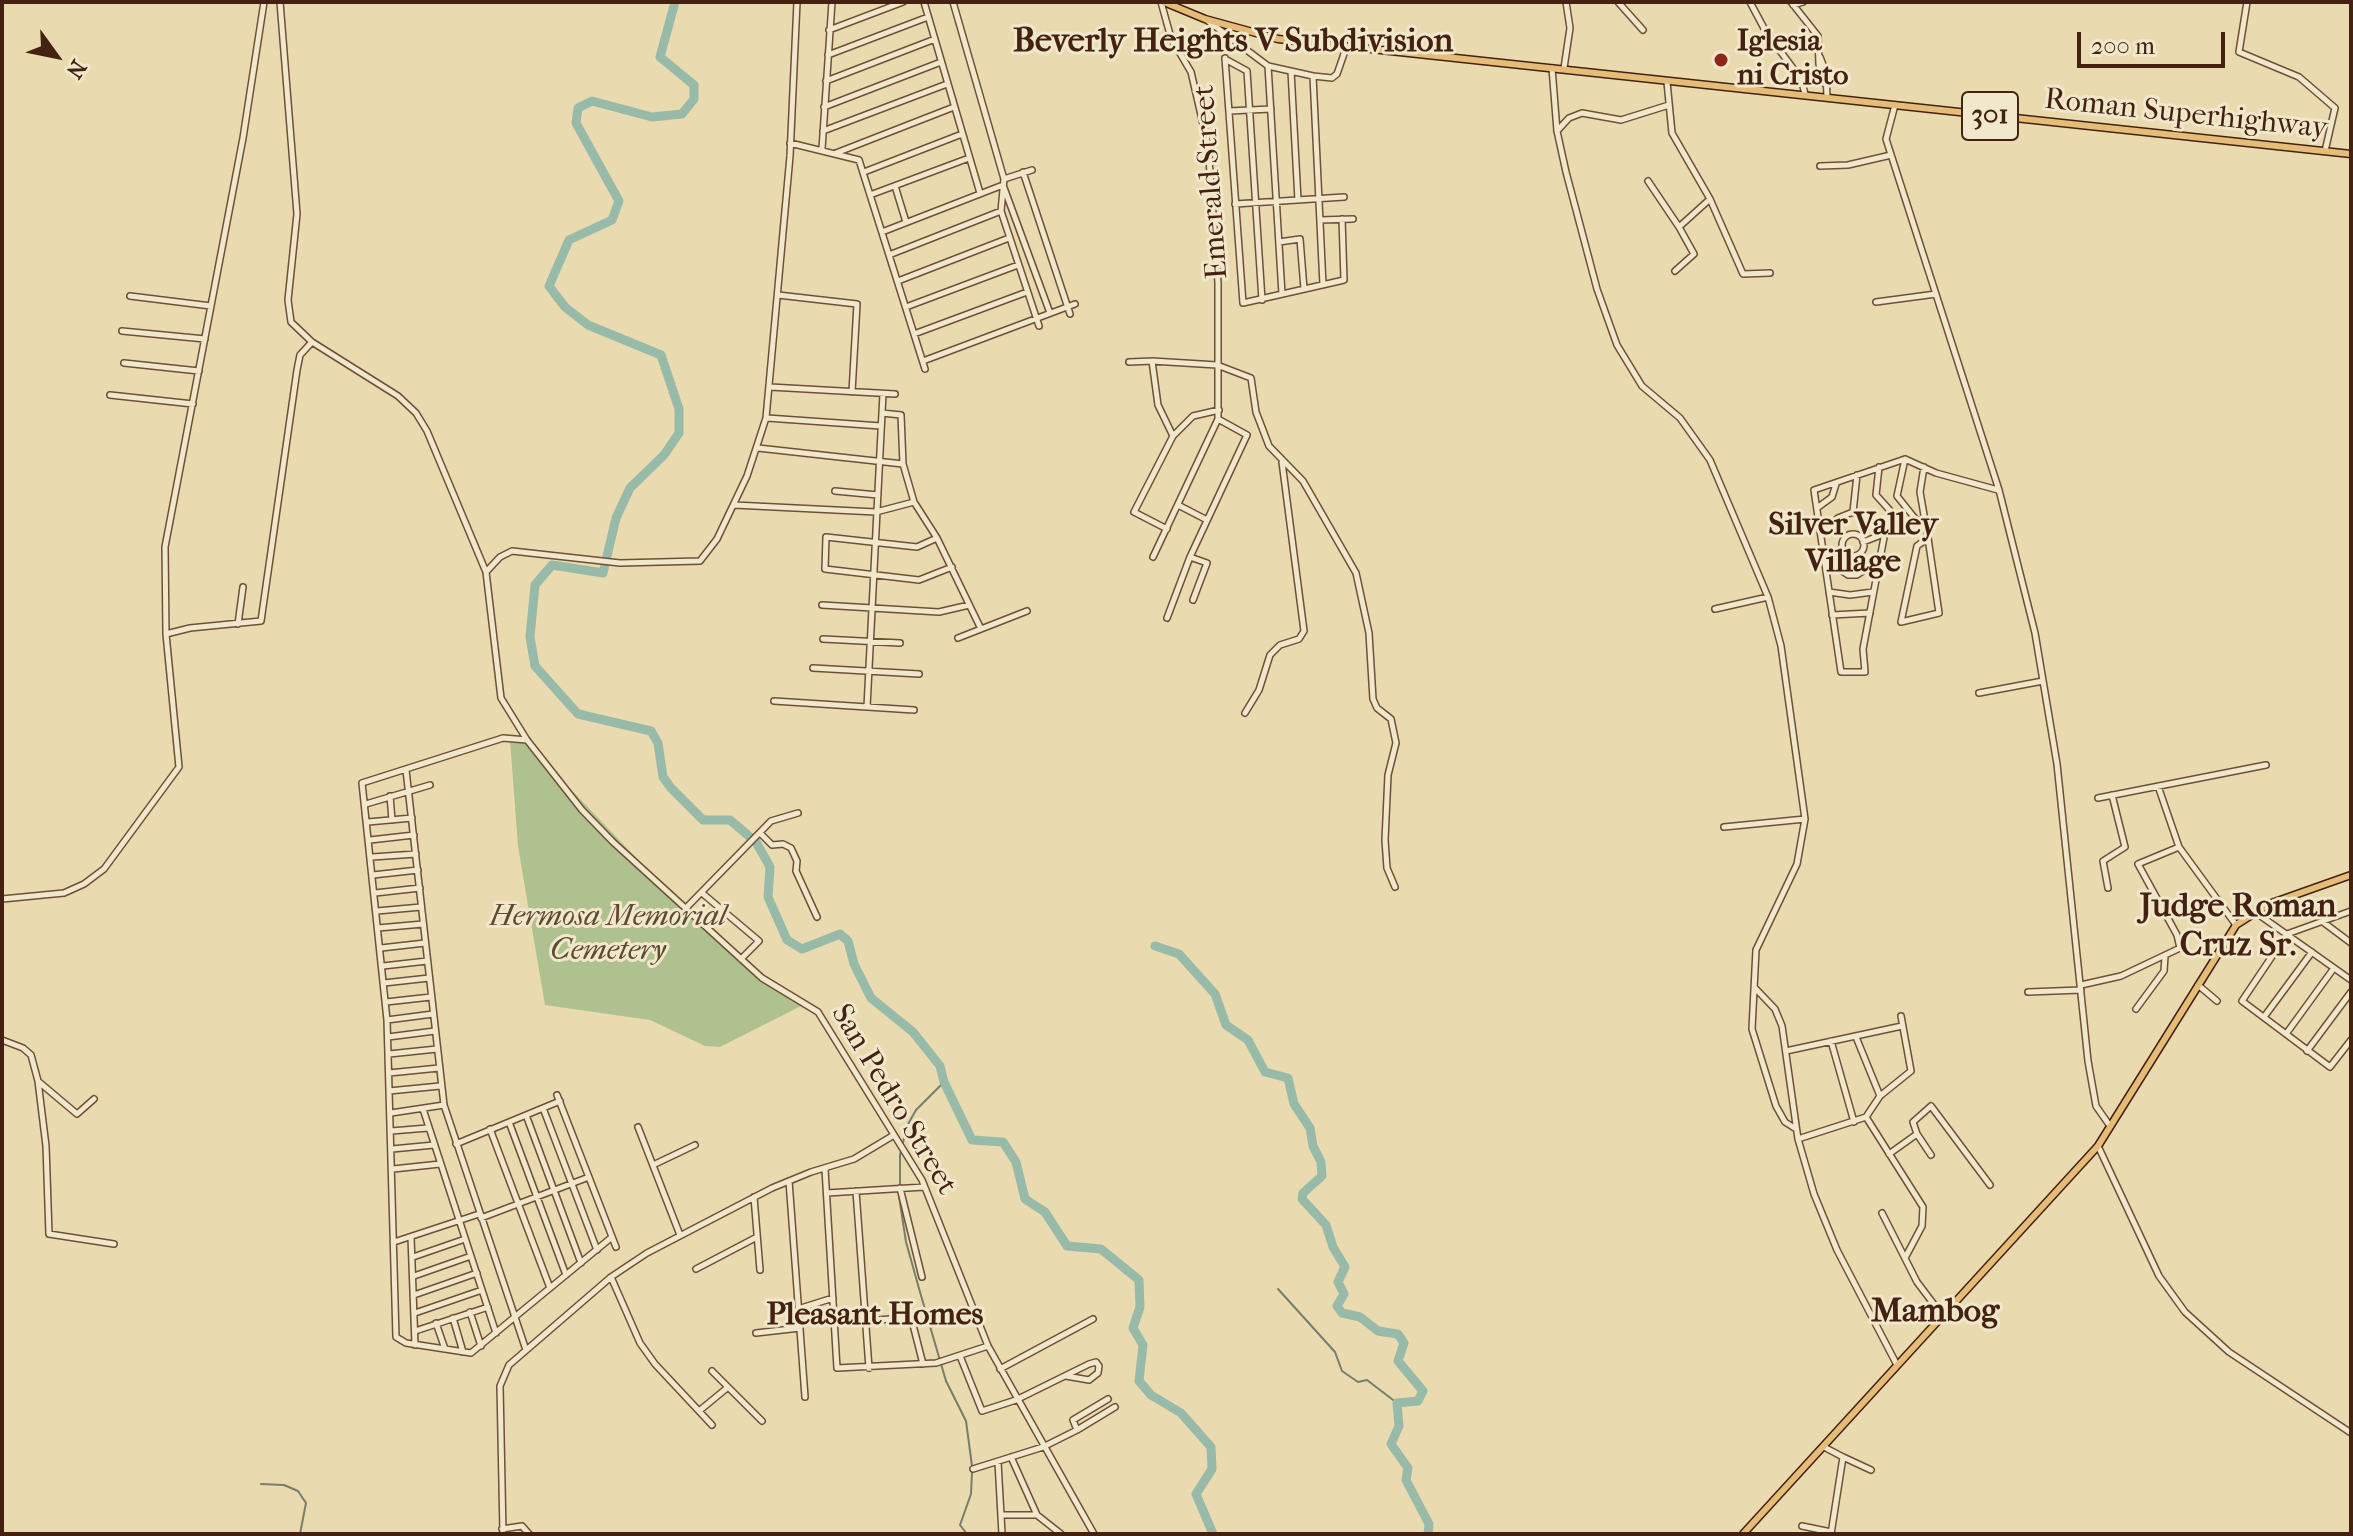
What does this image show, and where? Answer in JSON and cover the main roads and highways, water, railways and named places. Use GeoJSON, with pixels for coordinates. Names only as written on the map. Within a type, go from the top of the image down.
{"type":"FeatureCollection","features":[{"type":"Feature","properties":{"kind":"main road","name":"Roman Superhighway"},"geometry":{"type":"LineString","coordinates":[[1162,2],[1205,19],[1278,39],[1346,48],[1564,68],[1667,82],[1805,94],[2351,154]]}},
{"type":"Feature","properties":{"kind":"main road"},"geometry":{"type":"LineString","coordinates":[[1743,1534],[2098,1146],[2236,925],[2254,911],[2351,875]]}},
{"type":"Feature","properties":{"kind":"waterway"},"geometry":{"type":"LineString","coordinates":[[675,2],[660,57],[694,85],[694,99],[682,114],[652,117],[592,101],[578,108],[576,123],[619,201],[612,220],[569,240],[549,286],[565,307],[588,325],[661,355],[679,409],[679,433],[664,455],[630,488],[616,518],[603,573],[552,565],[535,585],[530,637],[535,666],[578,714],[651,731],[658,743],[663,777],[671,788],[703,820],[730,820],[756,842],[770,867],[768,897],[787,940],[802,949],[840,934],[848,941],[854,964],[871,998],[913,1032],[940,1066],[944,1082],[972,1140],[1003,1142],[1016,1162],[1025,1199],[1045,1212],[1067,1246],[1101,1249],[1139,1280],[1140,1307],[1133,1328],[1143,1345],[1139,1381],[1151,1395],[1181,1413],[1211,1447],[1212,1469],[1196,1494],[1213,1534]]}},
{"type":"Feature","properties":{"kind":"waterway"},"geometry":{"type":"LineString","coordinates":[[1155,946],[1179,954],[1215,994],[1226,1025],[1248,1040],[1265,1072],[1288,1078],[1294,1104],[1310,1128],[1313,1146],[1321,1162],[1322,1176],[1303,1193],[1302,1199],[1326,1225],[1333,1247],[1345,1267],[1338,1282],[1344,1294],[1337,1306],[1342,1313],[1360,1317],[1378,1331],[1398,1334],[1404,1343],[1398,1361],[1423,1391],[1418,1401],[1397,1403],[1399,1426],[1391,1444],[1408,1468],[1406,1480],[1429,1524],[1428,1534]]}},
{"type":"Feature","properties":{"kind":"waterway"},"geometry":{"type":"LineString","coordinates":[[900,1185],[900,1155],[907,1126],[916,1110],[944,1082]]}},
{"type":"Feature","properties":{"kind":"waterway"},"geometry":{"type":"LineString","coordinates":[[899,1196],[906,1242],[946,1381],[966,1421],[972,1466]]}},
{"type":"Feature","properties":{"kind":"waterway"},"geometry":{"type":"LineString","coordinates":[[1278,1289],[1335,1352],[1342,1371],[1358,1382],[1367,1380],[1397,1403]]}},
{"type":"Feature","properties":{"kind":"waterway"},"geometry":{"type":"LineString","coordinates":[[967,1534],[960,1525],[971,1494],[972,1472]]}},
{"type":"Feature","properties":{"kind":"waterway"},"geometry":{"type":"LineString","coordinates":[[261,1484],[284,1485],[298,1491],[306,1503],[300,1534]]}},
{"type":"Feature","properties":{"kind":"place","name":"Iglesia ni Cristo"},"geometry":{"type":"Point","coordinates":[1721,60]}},
{"type":"Feature","properties":{"kind":"district","name":"Beverly Heights V Subdivision"},"geometry":{"type":"Point","coordinates":[1233,43]}},
{"type":"Feature","properties":{"kind":"district","name":"Silver Valley Village"},"geometry":{"type":"Point","coordinates":[1853,544]}},
{"type":"Feature","properties":{"kind":"district","name":"Judge Roman Cruz Sr."},"geometry":{"type":"Point","coordinates":[2238,928]}},
{"type":"Feature","properties":{"kind":"district","name":"Mambog"},"geometry":{"type":"Point","coordinates":[1935,1313]}},
{"type":"Feature","properties":{"kind":"district","name":"Pleasant Homes"},"geometry":{"type":"Point","coordinates":[875,1316]}},
{"type":"Feature","properties":{"kind":"park label","name":"Hermosa Memorial Cemetery"},"geometry":{"type":"Point","coordinates":[608,935]}}]}
